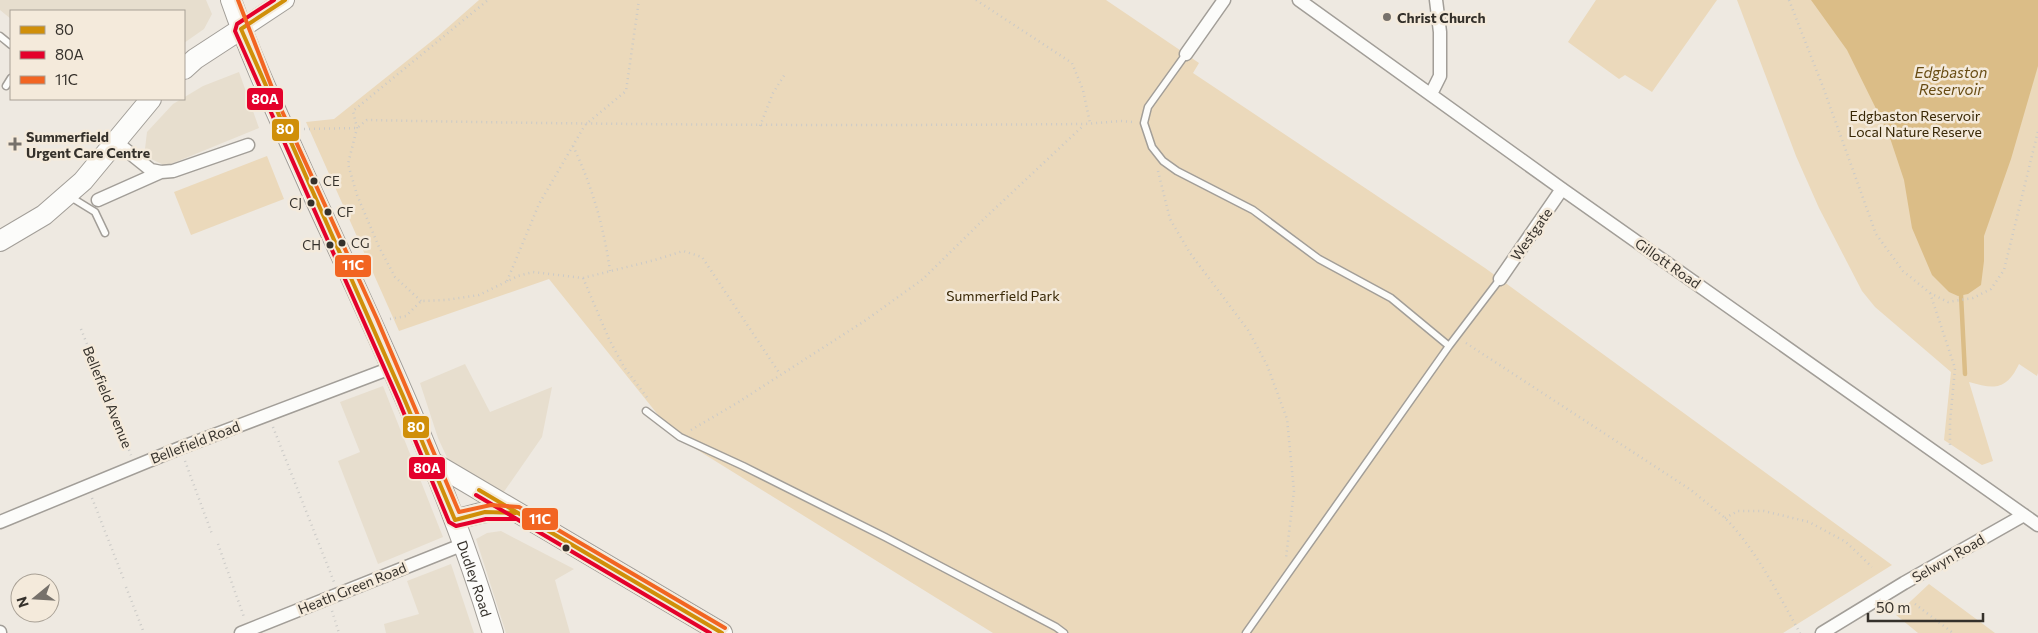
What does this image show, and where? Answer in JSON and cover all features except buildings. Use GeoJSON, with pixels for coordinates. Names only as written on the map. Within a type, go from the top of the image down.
{"type":"FeatureCollection","features":[{"type":"Feature","properties":{"kind":"main road","name":"Dudley Road"},"geometry":{"type":"LineString","coordinates":[[231,0],[241,29],[284,129],[432,462],[464,544],[493,633]]}},
{"type":"Feature","properties":{"kind":"main road"},"geometry":{"type":"LineString","coordinates":[[185,68],[195,59],[285,0]]}},
{"type":"Feature","properties":{"kind":"main road"},"geometry":{"type":"LineString","coordinates":[[0,241],[44,215],[83,181],[149,100]]}},
{"type":"Feature","properties":{"kind":"main road"},"geometry":{"type":"LineString","coordinates":[[432,462],[722,633]]}},
{"type":"Feature","properties":{"kind":"main road"},"geometry":{"type":"LineString","coordinates":[[455,520],[486,511],[498,510],[516,513]]}},
{"type":"Feature","properties":{"kind":"street"},"geometry":{"type":"LineString","coordinates":[[1186,54],[1224,0]]}},
{"type":"Feature","properties":{"kind":"street","name":"Gillott Road"},"geometry":{"type":"LineString","coordinates":[[1299,0],[1562,189],[2038,525]]}},
{"type":"Feature","properties":{"kind":"street"},"geometry":{"type":"LineString","coordinates":[[1431,94],[1440,76],[1440,32],[1436,0]]}},
{"type":"Feature","properties":{"kind":"street"},"geometry":{"type":"LineString","coordinates":[[116,142],[151,170],[161,172],[173,171],[248,145]]}},
{"type":"Feature","properties":{"kind":"street"},"geometry":{"type":"LineString","coordinates":[[98,200],[161,172]]}},
{"type":"Feature","properties":{"kind":"street","name":"Westgate"},"geometry":{"type":"LineString","coordinates":[[1500,279],[1562,189]]}},
{"type":"Feature","properties":{"kind":"street","name":"Bellefield Road"},"geometry":{"type":"LineString","coordinates":[[0,522],[180,448],[391,368]]}},
{"type":"Feature","properties":{"kind":"street","name":"Selwyn Road"},"geometry":{"type":"LineString","coordinates":[[1822,633],[1904,583],[2024,515]]}},
{"type":"Feature","properties":{"kind":"street","name":"Heath Green Road"},"geometry":{"type":"LineString","coordinates":[[245,632],[333,595],[464,544]]}},
{"type":"Feature","properties":{"kind":"lane"},"geometry":{"type":"LineString","coordinates":[[0,36],[10,44]]}},
{"type":"Feature","properties":{"kind":"lane"},"geometry":{"type":"LineString","coordinates":[[1186,54],[1148,107],[1144,123],[1152,147],[1163,161],[1177,171],[1253,210],[1319,259],[1391,298],[1449,346]]}},
{"type":"Feature","properties":{"kind":"lane"},"geometry":{"type":"LineString","coordinates":[[6,86],[10,80]]}},
{"type":"Feature","properties":{"kind":"lane"},"geometry":{"type":"LineString","coordinates":[[67,195],[95,212],[105,233]]}},
{"type":"Feature","properties":{"kind":"lane"},"geometry":{"type":"LineString","coordinates":[[1246,633],[1449,346],[1500,279]]}},
{"type":"Feature","properties":{"kind":"lane"},"geometry":{"type":"LineString","coordinates":[[646,411],[680,437],[885,537],[1048,622],[1064,633]]}},
{"type":"Feature","properties":{"kind":"path"},"geometry":{"type":"LineString","coordinates":[[421,301],[395,277],[379,247],[357,195],[348,164],[357,128],[353,111],[488,0]]}},
{"type":"Feature","properties":{"kind":"path"},"geometry":{"type":"LineString","coordinates":[[507,281],[539,204],[585,125],[626,91],[639,0]]}},
{"type":"Feature","properties":{"kind":"path"},"geometry":{"type":"LineString","coordinates":[[976,0],[1072,63],[1083,90],[1090,123]]}},
{"type":"Feature","properties":{"kind":"path"},"geometry":{"type":"LineString","coordinates":[[1789,0],[1823,87],[1876,234],[1903,271],[1930,293],[1948,302],[1973,298],[1991,289],[2004,270],[2038,131]]}},
{"type":"Feature","properties":{"kind":"path"},"geometry":{"type":"LineString","coordinates":[[760,126],[773,93],[785,74]]}},
{"type":"Feature","properties":{"kind":"path"},"geometry":{"type":"LineString","coordinates":[[284,129],[357,128],[367,120],[585,125],[760,126],[1085,124],[1121,121],[1144,123]]}},
{"type":"Feature","properties":{"kind":"path"},"geometry":{"type":"LineString","coordinates":[[680,437],[737,403],[866,320],[923,279],[1085,124]]}},
{"type":"Feature","properties":{"kind":"path"},"geometry":{"type":"LineString","coordinates":[[573,146],[593,192],[606,242],[610,271]]}},
{"type":"Feature","properties":{"kind":"path"},"geometry":{"type":"LineString","coordinates":[[1152,147],[1170,219],[1190,253],[1248,330],[1267,365],[1287,419],[1294,491],[1284,579]]}},
{"type":"Feature","properties":{"kind":"path"},"geometry":{"type":"LineString","coordinates":[[371,322],[406,316],[421,301],[446,300],[479,295],[507,281],[533,272],[583,278],[684,251],[702,257],[780,374]]}},
{"type":"Feature","properties":{"kind":"path"},"geometry":{"type":"LineString","coordinates":[[583,278],[609,339],[624,366],[651,403]]}},
{"type":"Feature","properties":{"kind":"path"},"geometry":{"type":"LineString","coordinates":[[1930,293],[1955,368],[1950,422],[1949,461]]}},
{"type":"Feature","properties":{"kind":"path","name":"Bellefield Avenue"},"geometry":{"type":"LineString","coordinates":[[81,329],[135,466]]}},
{"type":"Feature","properties":{"kind":"path"},"geometry":{"type":"LineString","coordinates":[[1449,346],[1467,343],[1691,490],[1724,518],[1746,543],[1800,633]]}},
{"type":"Feature","properties":{"kind":"path"},"geometry":{"type":"LineString","coordinates":[[268,414],[303,505],[333,595],[340,633]]}},
{"type":"Feature","properties":{"kind":"path"},"geometry":{"type":"LineString","coordinates":[[180,448],[212,534]]}},
{"type":"Feature","properties":{"kind":"path"},"geometry":{"type":"LineString","coordinates":[[87,485],[124,580]]}},
{"type":"Feature","properties":{"kind":"path"},"geometry":{"type":"LineString","coordinates":[[1724,518],[1738,511],[1764,510],[1809,522],[1846,542],[1872,567]]}},
{"type":"Feature","properties":{"kind":"path"},"geometry":{"type":"LineString","coordinates":[[218,544],[245,632]]}},
{"type":"Feature","properties":{"kind":"path"},"geometry":{"type":"LineString","coordinates":[[126,587],[144,633]]}},
{"type":"Feature","properties":{"kind":"path"},"geometry":{"type":"LineString","coordinates":[[1915,604],[1952,633]]}},
{"type":"Feature","properties":{"kind":"shaded area"},"geometry":{"type":"Polygon","coordinates":[[[0,0],[206,0],[212,14],[204,29],[185,42],[185,10],[10,10],[10,18],[0,10],[0,0]]]}},
{"type":"Feature","properties":{"kind":"shaded area"},"geometry":{"type":"Polygon","coordinates":[[[239,72],[259,128],[166,166],[151,159],[145,149],[147,132],[173,104],[180,100],[185,100],[185,97],[203,86],[239,72]]]}},
{"type":"Feature","properties":{"kind":"shaded area"},"geometry":{"type":"Polygon","coordinates":[[[465,364],[490,412],[552,387],[542,437],[501,496],[451,466],[438,438],[420,383],[465,364]]]}},
{"type":"Feature","properties":{"kind":"shaded area"},"geometry":{"type":"Polygon","coordinates":[[[383,386],[443,537],[378,564],[338,461],[360,452],[340,402],[383,386]]]}},
{"type":"Feature","properties":{"kind":"shaded area"},"geometry":{"type":"Polygon","coordinates":[[[501,531],[574,569],[555,580],[570,633],[506,633],[476,539],[487,533],[501,531]]]}},
{"type":"Feature","properties":{"kind":"shaded area"},"geometry":{"type":"Polygon","coordinates":[[[451,564],[474,633],[386,633],[384,624],[419,614],[407,581],[451,564]]]}},
{"type":"Feature","properties":{"kind":"green space","name":"Summerfield Park"},"geometry":{"type":"Polygon","coordinates":[[[479,0],[1106,0],[1199,63],[1193,73],[1485,268],[1892,565],[1783,633],[993,633],[675,436],[549,279],[399,331],[306,122],[334,119],[438,36],[479,0]]]}},
{"type":"Feature","properties":{"kind":"green space"},"geometry":{"type":"Polygon","coordinates":[[[1596,0],[1717,0],[1652,92],[1625,75],[1619,79],[1568,42],[1596,0]]]}},
{"type":"Feature","properties":{"kind":"green space","name":"Edgbaston Reservoir Local Nature Reserve"},"geometry":{"type":"Polygon","coordinates":[[[1737,0],[2038,0],[2038,373],[2037,376],[2019,364],[2009,379],[1999,386],[1986,386],[1969,382],[1993,461],[1982,465],[1944,440],[1951,372],[1875,307],[1862,291],[1819,208],[1796,156],[1737,0]]]}},
{"type":"Feature","properties":{"kind":"green space"},"geometry":{"type":"Polygon","coordinates":[[[267,156],[284,199],[191,235],[174,192],[267,156]]]}},
{"type":"Feature","properties":{"kind":"green space"},"geometry":{"type":"Polygon","coordinates":[[[1929,584],[1995,633],[1918,633],[1896,615],[1929,584]]]}},
{"type":"Feature","properties":{"kind":"water","name":"Edgbaston Reservoir"},"geometry":{"type":"Polygon","coordinates":[[[1811,0],[2038,0],[2038,66],[2011,159],[1984,236],[1984,261],[1981,285],[1968,294],[1958,296],[1949,292],[1932,275],[1912,228],[1904,180],[1889,135],[1847,50],[1811,0]]]}},
{"type":"Feature","properties":{"kind":"waterway"},"geometry":{"type":"LineString","coordinates":[[1961,295],[1965,374]]}},
{"type":"Feature","properties":{"kind":"transit line","name":"11C"},"geometry":{"type":"LineString","coordinates":[[238,0],[276,98],[377,319],[459,512],[491,505],[519,507],[725,628]]}},
{"type":"Feature","properties":{"kind":"transit line","name":"80A"},"geometry":{"type":"LineString","coordinates":[[274,0],[237,24],[235,31],[398,399],[449,522],[456,526],[486,519],[515,519]]}},
{"type":"Feature","properties":{"kind":"transit line","name":"80"},"geometry":{"type":"LineString","coordinates":[[285,0],[241,29],[403,396],[455,520],[485,512],[516,513]]}},
{"type":"Feature","properties":{"kind":"transit line","name":"80"},"geometry":{"type":"LineString","coordinates":[[479,490],[722,633]]}},
{"type":"Feature","properties":{"kind":"transit line","name":"80A"},"geometry":{"type":"LineString","coordinates":[[476,495],[710,633]]}},
{"type":"Feature","properties":{"kind":"place","name":"Christ Church"},"geometry":{"type":"Point","coordinates":[1387,17]}},
{"type":"Feature","properties":{"kind":"place","name":"Summerfield Urgent Care Centre"},"geometry":{"type":"Point","coordinates":[15,144]}},
{"type":"Feature","properties":{"kind":"place","name":"CE"},"geometry":{"type":"Point","coordinates":[314,181]}},
{"type":"Feature","properties":{"kind":"place","name":"CJ"},"geometry":{"type":"Point","coordinates":[311,203]}},
{"type":"Feature","properties":{"kind":"place","name":"CF"},"geometry":{"type":"Point","coordinates":[328,212]}},
{"type":"Feature","properties":{"kind":"place","name":"CG"},"geometry":{"type":"Point","coordinates":[342,243]}},
{"type":"Feature","properties":{"kind":"place","name":"CH"},"geometry":{"type":"Point","coordinates":[330,245]}}]}
